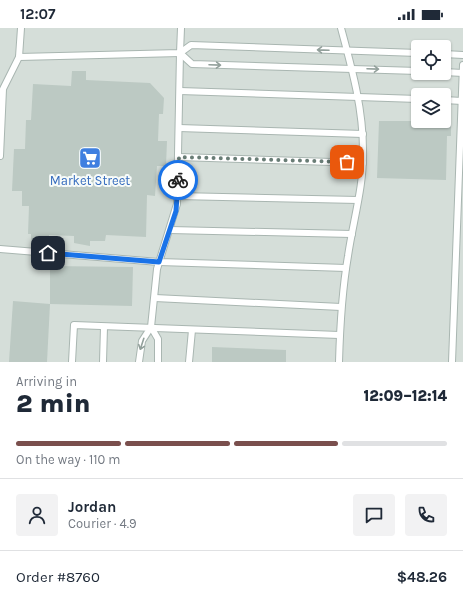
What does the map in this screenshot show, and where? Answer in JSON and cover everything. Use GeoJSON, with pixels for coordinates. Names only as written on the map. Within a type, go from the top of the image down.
{"type":"FeatureCollection","features":[{"type":"Feature","properties":{"kind":"lane"},"geometry":{"type":"LineString","coordinates":[[0,156],[3,89],[19,57],[21,28]]}},
{"type":"Feature","properties":{"kind":"lane"},"geometry":{"type":"LineString","coordinates":[[139,362],[142,341],[151,327],[159,262],[176,211],[178,196],[181,28]]}},
{"type":"Feature","properties":{"kind":"lane"},"geometry":{"type":"LineString","coordinates":[[339,362],[341,307],[358,200],[362,163],[362,134],[358,96],[348,51],[341,28]]}},
{"type":"Feature","properties":{"kind":"lane"},"geometry":{"type":"LineString","coordinates":[[19,57],[180,53],[191,45],[411,53]]}},
{"type":"Feature","properties":{"kind":"lane"},"geometry":{"type":"LineString","coordinates":[[180,53],[192,64],[411,71]]}},
{"type":"Feature","properties":{"kind":"lane"},"geometry":{"type":"LineString","coordinates":[[451,54],[463,54]]}},
{"type":"Feature","properties":{"kind":"lane"},"geometry":{"type":"LineString","coordinates":[[452,362],[455,271],[460,234],[463,65]]}},
{"type":"Feature","properties":{"kind":"lane"},"geometry":{"type":"LineString","coordinates":[[451,72],[463,73]]}},
{"type":"Feature","properties":{"kind":"lane"},"geometry":{"type":"LineString","coordinates":[[180,91],[411,99]]}},
{"type":"Feature","properties":{"kind":"lane"},"geometry":{"type":"LineString","coordinates":[[451,101],[462,103]]}},
{"type":"Feature","properties":{"kind":"lane"},"geometry":{"type":"LineString","coordinates":[[179,128],[362,134]]}},
{"type":"Feature","properties":{"kind":"lane"},"geometry":{"type":"LineString","coordinates":[[179,157],[362,163]]}},
{"type":"Feature","properties":{"kind":"lane"},"geometry":{"type":"LineString","coordinates":[[178,196],[358,200]]}},
{"type":"Feature","properties":{"kind":"lane"},"geometry":{"type":"LineString","coordinates":[[170,230],[352,234]]}},
{"type":"Feature","properties":{"kind":"lane"},"geometry":{"type":"LineString","coordinates":[[0,249],[159,262],[346,268]]}},
{"type":"Feature","properties":{"kind":"lane"},"geometry":{"type":"LineString","coordinates":[[455,271],[463,272]]}},
{"type":"Feature","properties":{"kind":"lane"},"geometry":{"type":"LineString","coordinates":[[155,298],[341,307]]}},
{"type":"Feature","properties":{"kind":"lane"},"geometry":{"type":"LineString","coordinates":[[72,362],[74,325],[340,335]]}},
{"type":"Feature","properties":{"kind":"lane"},"geometry":{"type":"LineString","coordinates":[[103,362],[104,327]]}},
{"type":"Feature","properties":{"kind":"lane"},"geometry":{"type":"LineString","coordinates":[[151,327],[158,339],[158,362]]}},
{"type":"Feature","properties":{"kind":"lane"},"geometry":{"type":"LineString","coordinates":[[190,362],[192,330]]}},
{"type":"Feature","properties":{"kind":"shaded area"},"geometry":{"type":"Polygon","coordinates":[[[0,28],[463,28],[463,362],[0,362],[0,28]]]}},
{"type":"Feature","properties":{"kind":"building","name":"Market Street"},"geometry":{"type":"Polygon","coordinates":[[[72,71],[86,71],[86,80],[150,83],[164,98],[163,114],[159,114],[158,141],[167,141],[166,166],[157,166],[155,196],[147,195],[146,237],[106,235],[105,241],[90,241],[90,246],[74,243],[74,236],[49,235],[49,241],[31,240],[31,234],[28,234],[29,206],[22,206],[22,191],[12,191],[14,149],[25,149],[26,120],[31,120],[33,84],[71,86],[72,71]]]}},
{"type":"Feature","properties":{"kind":"building"},"geometry":{"type":"Polygon","coordinates":[[[379,121],[411,121],[411,128],[451,128],[451,136],[447,136],[446,180],[377,178],[379,121]]]}},
{"type":"Feature","properties":{"kind":"building"},"geometry":{"type":"Polygon","coordinates":[[[50,266],[133,267],[132,306],[50,304],[50,266]]]}},
{"type":"Feature","properties":{"kind":"building"},"geometry":{"type":"Polygon","coordinates":[[[13,301],[50,304],[47,362],[9,362],[13,301]]]}},
{"type":"Feature","properties":{"kind":"building"},"geometry":{"type":"Polygon","coordinates":[[[212,347],[286,350],[286,362],[212,362],[212,347]]]}},
{"type":"Feature","properties":{"kind":"way so far"},"geometry":{"type":"LineString","coordinates":[[178,180],[179,157],[347,162]]}},
{"type":"Feature","properties":{"kind":"place","name":"Market Street"},"geometry":{"type":"Point","coordinates":[90,158]}},
{"type":"Feature","properties":{"kind":"route"},"geometry":{"type":"LineString","coordinates":[[48,253],[159,262],[164,243],[176,211],[178,180]]}}]}
